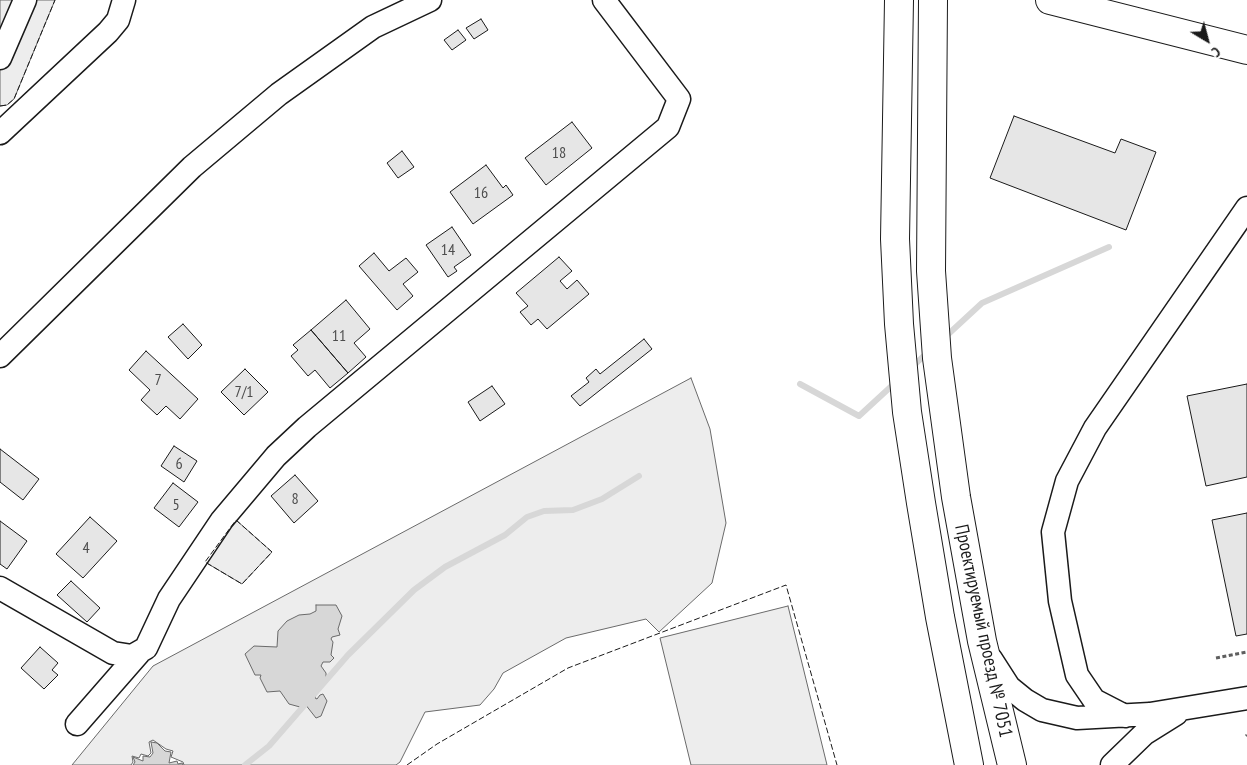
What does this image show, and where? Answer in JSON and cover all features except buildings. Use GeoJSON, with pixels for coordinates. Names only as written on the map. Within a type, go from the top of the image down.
{"type":"FeatureCollection","features":[{"type":"Feature","properties":{"kind":"main road","name":"Проектируемый проезд № 7051"},"geometry":{"type":"LineString","coordinates":[[899,0],[896,239],[899,324],[907,412],[940,617],[969,765]]}},
{"type":"Feature","properties":{"kind":"main road","name":"Проектируемый проезд № 7051"},"geometry":{"type":"LineString","coordinates":[[934,0],[931,271],[937,358],[956,497],[982,641],[1012,765]]}},
{"type":"Feature","properties":{"kind":"main road"},"geometry":{"type":"LineString","coordinates":[[1050,0],[1247,50]]}},
{"type":"Feature","properties":{"kind":"street"},"geometry":{"type":"LineString","coordinates":[[0,58],[25,0]]}},
{"type":"Feature","properties":{"kind":"street"},"geometry":{"type":"LineString","coordinates":[[0,133],[108,32],[118,20],[124,0]]}},
{"type":"Feature","properties":{"kind":"street"},"geometry":{"type":"LineString","coordinates":[[0,356],[192,167],[278,94],[373,27],[430,0]]}},
{"type":"Feature","properties":{"kind":"street"},"geometry":{"type":"LineString","coordinates":[[78,724],[150,642],[156,624],[169,599],[222,520],[276,456],[306,427],[668,127],[679,99],[604,0]]}},
{"type":"Feature","properties":{"kind":"street"},"geometry":{"type":"LineString","coordinates":[[1125,716],[1106,708],[1094,700],[1077,675],[1060,601],[1053,532],[1067,482],[1094,428],[1247,208]]}},
{"type":"Feature","properties":{"kind":"street"},"geometry":{"type":"LineString","coordinates":[[0,588],[114,653],[124,656],[139,653]]}},
{"type":"Feature","properties":{"kind":"street"},"geometry":{"type":"LineString","coordinates":[[982,641],[998,672],[1009,687],[1042,710],[1077,718],[1125,716],[1186,710],[1247,698]]}},
{"type":"Feature","properties":{"kind":"street"},"geometry":{"type":"LineString","coordinates":[[1112,765],[1144,734],[1165,720],[1186,710]]}},
{"type":"Feature","properties":{"kind":"path"},"geometry":{"type":"LineString","coordinates":[[1216,658],[1247,652]]}},
{"type":"Feature","properties":{"kind":"shaded area"},"geometry":{"type":"Polygon","coordinates":[[[0,0],[55,0],[14,99],[7,105],[0,106],[0,0]]]}},
{"type":"Feature","properties":{"kind":"shaded area"},"geometry":{"type":"Polygon","coordinates":[[[691,378],[710,429],[726,523],[712,583],[659,632],[646,619],[566,638],[503,673],[494,689],[480,705],[425,712],[400,762],[396,765],[184,765],[183,762],[171,757],[173,751],[166,749],[153,740],[149,742],[151,753],[148,756],[141,754],[139,758],[132,756],[133,762],[131,765],[72,765],[153,666],[691,378]]]}},
{"type":"Feature","properties":{"kind":"shaded area"},"geometry":{"type":"Polygon","coordinates":[[[236,520],[272,552],[242,584],[205,562],[236,520]]]}},
{"type":"Feature","properties":{"kind":"shaded area"},"geometry":{"type":"Polygon","coordinates":[[[316,605],[336,605],[342,616],[338,629],[340,635],[331,639],[333,642],[331,655],[334,658],[330,662],[323,662],[321,666],[326,673],[326,681],[317,689],[315,698],[317,699],[323,694],[327,701],[321,716],[316,718],[305,704],[300,707],[289,704],[280,691],[267,692],[260,678],[261,675],[255,675],[245,654],[254,646],[277,647],[278,631],[287,621],[299,615],[310,614],[316,611],[316,605]]]}},
{"type":"Feature","properties":{"kind":"shaded area"},"geometry":{"type":"Polygon","coordinates":[[[788,606],[827,765],[691,765],[660,638],[788,606]]]}},
{"type":"Feature","properties":{"kind":"shaded area"},"geometry":{"type":"Polygon","coordinates":[[[151,742],[157,743],[165,751],[171,752],[169,763],[177,761],[178,764],[182,763],[183,765],[133,765],[135,762],[133,757],[143,761],[143,756],[150,757],[153,753],[151,742]]]}},
{"type":"Feature","properties":{"kind":"waterway"},"geometry":{"type":"LineString","coordinates":[[943,339],[982,303],[1109,247]]}},
{"type":"Feature","properties":{"kind":"waterway"},"geometry":{"type":"LineString","coordinates":[[912,367],[928,352]]}},
{"type":"Feature","properties":{"kind":"waterway"},"geometry":{"type":"LineString","coordinates":[[800,384],[859,416],[897,381]]}},
{"type":"Feature","properties":{"kind":"waterway"},"geometry":{"type":"LineString","coordinates":[[245,765],[269,746],[348,655],[414,590],[445,567],[505,535],[527,517],[544,511],[573,510],[602,499],[639,476]]}},
{"type":"Feature","properties":{"kind":"fence"},"geometry":{"type":"LineString","coordinates":[[0,106],[7,105],[14,99],[55,0]]}},
{"type":"Feature","properties":{"kind":"fence"},"geometry":{"type":"LineString","coordinates":[[236,520],[272,552],[242,584],[205,562],[236,520]]}},
{"type":"Feature","properties":{"kind":"fence"},"geometry":{"type":"LineString","coordinates":[[407,765],[437,744],[568,668],[786,585],[837,765]]}}]}
